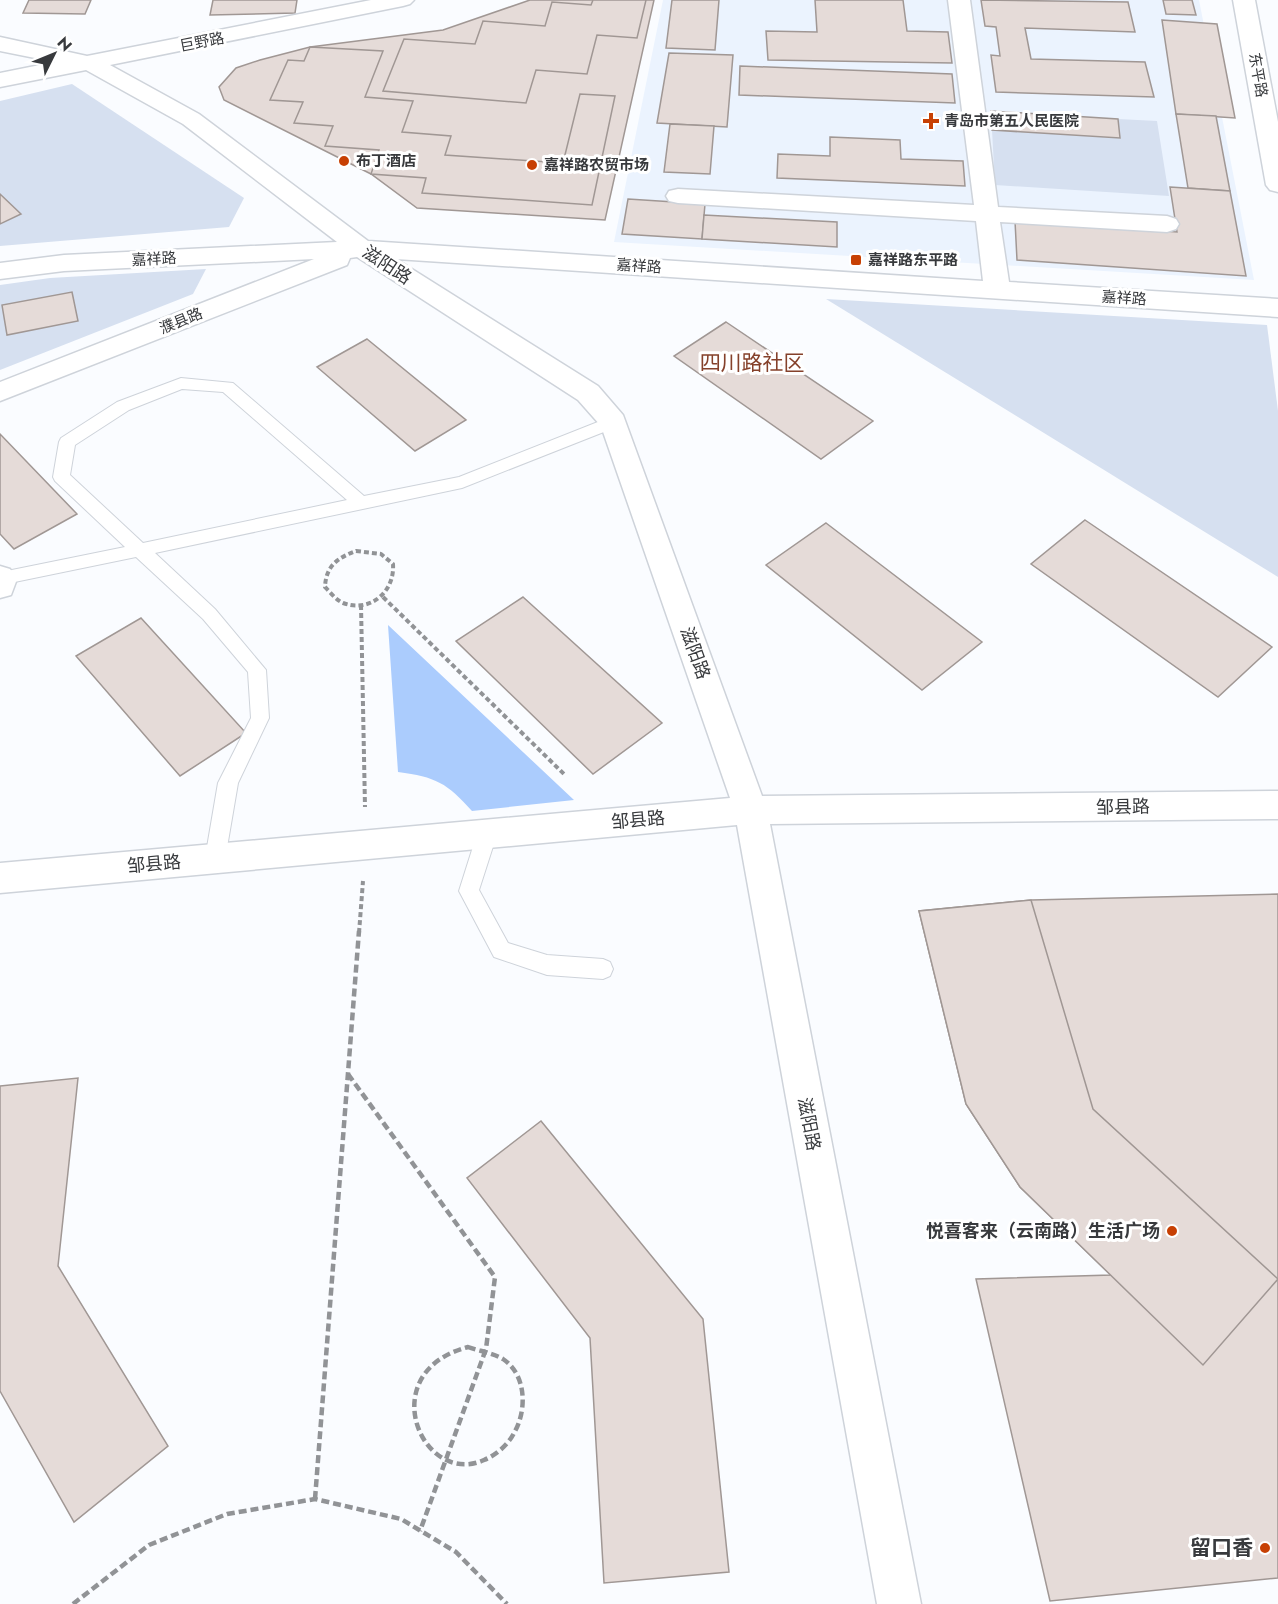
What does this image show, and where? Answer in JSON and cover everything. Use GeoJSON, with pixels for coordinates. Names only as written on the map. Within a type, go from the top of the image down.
{"type":"FeatureCollection","features":[{"type":"Feature","properties":{"kind":"street","name":"巨野路"},"geometry":{"type":"LineString","coordinates":[[0,80],[92,64],[404,0]]}},
{"type":"Feature","properties":{"kind":"street"},"geometry":{"type":"LineString","coordinates":[[959,0],[997,290]]}},
{"type":"Feature","properties":{"kind":"street","name":"东平路"},"geometry":{"type":"LineString","coordinates":[[1244,0],[1278,185]]}},
{"type":"Feature","properties":{"kind":"street","name":"滋阳路"},"geometry":{"type":"LineString","coordinates":[[0,44],[92,64],[192,119],[362,249],[588,393],[614,422],[751,810],[899,1604]]}},
{"type":"Feature","properties":{"kind":"street"},"geometry":{"type":"LineString","coordinates":[[678,196],[1167,224]]}},
{"type":"Feature","properties":{"kind":"street","name":"嘉祥路"},"geometry":{"type":"LineString","coordinates":[[0,271],[64,263],[362,249],[1278,308]]}},
{"type":"Feature","properties":{"kind":"street","name":"濮县路"},"geometry":{"type":"LineString","coordinates":[[0,392],[362,249]]}},
{"type":"Feature","properties":{"kind":"street","name":"邹县路"},"geometry":{"type":"LineString","coordinates":[[0,878],[751,810],[1278,805]]}},
{"type":"Feature","properties":{"kind":"lane"},"geometry":{"type":"LineString","coordinates":[[215,859],[228,783],[260,718],[257,670],[209,614],[61,477],[67,441],[123,406],[181,383],[227,387],[362,504]]}},
{"type":"Feature","properties":{"kind":"lane"},"geometry":{"type":"LineString","coordinates":[[1,581],[462,482],[614,422]]}},
{"type":"Feature","properties":{"kind":"lane"},"geometry":{"type":"LineString","coordinates":[[487,834],[469,891],[501,950],[547,965],[603,969]]}},
{"type":"Feature","properties":{"kind":"path"},"geometry":{"type":"LineString","coordinates":[[368,551],[387,558],[393,565],[394,581],[383,597],[361,605],[338,601],[325,587],[328,568],[344,555],[368,551]]}},
{"type":"Feature","properties":{"kind":"path"},"geometry":{"type":"LineString","coordinates":[[383,597],[566,776]]}},
{"type":"Feature","properties":{"kind":"path"},"geometry":{"type":"LineString","coordinates":[[315,1499],[366,845],[361,605]]}},
{"type":"Feature","properties":{"kind":"path"},"geometry":{"type":"LineString","coordinates":[[348,1073],[495,1277],[486,1349],[420,1531]]}},
{"type":"Feature","properties":{"kind":"path"},"geometry":{"type":"LineString","coordinates":[[468,1347],[486,1349],[501,1356],[514,1369],[522,1385],[524,1405],[520,1424],[511,1442],[497,1455],[481,1463],[462,1466],[444,1460],[429,1450],[419,1434],[414,1415],[416,1396],[422,1378],[434,1362],[450,1352],[468,1347]]}},
{"type":"Feature","properties":{"kind":"path"},"geometry":{"type":"LineString","coordinates":[[73,1604],[149,1545],[227,1514],[315,1499],[400,1519],[456,1552],[507,1604]]}},
{"type":"Feature","properties":{"kind":"shaded area","name":"青岛市第五人民医院"},"geometry":{"type":"Polygon","coordinates":[[[663,0],[1199,0],[1254,280],[614,242],[663,0]]]}},
{"type":"Feature","properties":{"kind":"shaded area"},"geometry":{"type":"Polygon","coordinates":[[[72,84],[244,198],[229,227],[0,246],[0,101],[72,84]]]}},
{"type":"Feature","properties":{"kind":"shaded area"},"geometry":{"type":"Polygon","coordinates":[[[1118,119],[1157,121],[1169,196],[995,185],[992,130],[1120,138],[1118,119]]]}},
{"type":"Feature","properties":{"kind":"shaded area"},"geometry":{"type":"Polygon","coordinates":[[[206,269],[193,294],[0,370],[0,285],[50,278],[206,269]]]}},
{"type":"Feature","properties":{"kind":"shaded area"},"geometry":{"type":"Polygon","coordinates":[[[826,299],[1267,325],[1278,411],[1278,577],[826,299]]]}},
{"type":"Feature","properties":{"kind":"shaded area"},"geometry":{"type":"Polygon","coordinates":[[[388,625],[574,800],[472,811],[440,783],[422,776],[398,772],[388,625]]]}},
{"type":"Feature","properties":{"kind":"building"},"geometry":{"type":"Polygon","coordinates":[[[29,0],[91,0],[85,14],[23,13],[29,0]]]}},
{"type":"Feature","properties":{"kind":"building"},"geometry":{"type":"Polygon","coordinates":[[[213,0],[297,0],[295,13],[210,15],[213,0]]]}},
{"type":"Feature","properties":{"kind":"building"},"geometry":{"type":"Polygon","coordinates":[[[530,0],[654,0],[605,220],[417,208],[371,174],[224,100],[219,87],[236,68],[260,60],[310,47],[443,30],[530,0]]]}},
{"type":"Feature","properties":{"kind":"building"},"geometry":{"type":"Polygon","coordinates":[[[593,0],[646,0],[637,38],[597,35],[587,74],[536,70],[526,103],[383,91],[404,39],[475,44],[483,21],[545,26],[552,2],[591,5],[593,0]]]}},
{"type":"Feature","properties":{"kind":"building"},"geometry":{"type":"Polygon","coordinates":[[[672,0],[719,0],[715,50],[666,48],[672,0]]]}},
{"type":"Feature","properties":{"kind":"building"},"geometry":{"type":"Polygon","coordinates":[[[815,0],[903,0],[907,31],[948,32],[952,63],[768,60],[766,31],[817,32],[815,0]]]}},
{"type":"Feature","properties":{"kind":"building"},"geometry":{"type":"Polygon","coordinates":[[[981,0],[1128,2],[1135,32],[1025,28],[1031,59],[1145,62],[1154,97],[996,92],[991,55],[1000,56],[996,27],[985,26],[981,0]]]}},
{"type":"Feature","properties":{"kind":"building"},"geometry":{"type":"Polygon","coordinates":[[[1163,0],[1192,0],[1196,15],[1166,14],[1163,0]]]}},
{"type":"Feature","properties":{"kind":"building"},"geometry":{"type":"Polygon","coordinates":[[[1162,20],[1217,24],[1235,118],[1176,114],[1162,20]]]}},
{"type":"Feature","properties":{"kind":"building"},"geometry":{"type":"Polygon","coordinates":[[[310,47],[383,51],[365,97],[413,101],[402,132],[451,136],[445,155],[563,163],[580,94],[615,96],[592,205],[422,193],[426,178],[371,174],[379,150],[325,146],[333,126],[294,123],[303,102],[270,100],[288,60],[304,61],[310,47]]]}},
{"type":"Feature","properties":{"kind":"building"},"geometry":{"type":"Polygon","coordinates":[[[669,53],[733,55],[727,127],[657,123],[669,53]]]}},
{"type":"Feature","properties":{"kind":"building"},"geometry":{"type":"Polygon","coordinates":[[[740,66],[952,74],[955,103],[739,95],[740,66]]]}},
{"type":"Feature","properties":{"kind":"building"},"geometry":{"type":"Polygon","coordinates":[[[991,111],[1118,119],[1120,138],[992,130],[991,111]]]}},
{"type":"Feature","properties":{"kind":"building"},"geometry":{"type":"Polygon","coordinates":[[[1176,114],[1216,116],[1230,191],[1188,188],[1176,114]]]}},
{"type":"Feature","properties":{"kind":"building"},"geometry":{"type":"Polygon","coordinates":[[[670,124],[714,126],[710,174],[664,172],[670,124]]]}},
{"type":"Feature","properties":{"kind":"building"},"geometry":{"type":"Polygon","coordinates":[[[830,137],[900,140],[901,159],[963,161],[965,186],[777,178],[778,154],[830,156],[830,137]]]}},
{"type":"Feature","properties":{"kind":"building"},"geometry":{"type":"Polygon","coordinates":[[[1170,187],[1230,191],[1246,276],[1017,260],[1015,221],[1177,232],[1170,187]]]}},
{"type":"Feature","properties":{"kind":"building"},"geometry":{"type":"Polygon","coordinates":[[[0,194],[21,214],[0,224],[0,194]]]}},
{"type":"Feature","properties":{"kind":"building"},"geometry":{"type":"Polygon","coordinates":[[[628,199],[705,204],[702,239],[622,234],[628,199]]]}},
{"type":"Feature","properties":{"kind":"building"},"geometry":{"type":"Polygon","coordinates":[[[704,215],[837,222],[837,247],[702,239],[704,215]]]}},
{"type":"Feature","properties":{"kind":"building"},"geometry":{"type":"Polygon","coordinates":[[[72,292],[78,321],[7,335],[2,305],[72,292]]]}},
{"type":"Feature","properties":{"kind":"building"},"geometry":{"type":"Polygon","coordinates":[[[726,322],[873,421],[821,459],[674,356],[726,322]]]}},
{"type":"Feature","properties":{"kind":"building"},"geometry":{"type":"Polygon","coordinates":[[[367,339],[466,420],[415,451],[317,367],[367,339]]]}},
{"type":"Feature","properties":{"kind":"building"},"geometry":{"type":"Polygon","coordinates":[[[0,434],[77,514],[14,549],[0,534],[0,434]]]}},
{"type":"Feature","properties":{"kind":"building"},"geometry":{"type":"Polygon","coordinates":[[[1085,520],[1272,647],[1218,697],[1031,564],[1085,520]]]}},
{"type":"Feature","properties":{"kind":"building"},"geometry":{"type":"Polygon","coordinates":[[[826,523],[982,642],[922,690],[766,565],[826,523]]]}},
{"type":"Feature","properties":{"kind":"building"},"geometry":{"type":"Polygon","coordinates":[[[523,597],[662,723],[593,774],[456,641],[523,597]]]}},
{"type":"Feature","properties":{"kind":"building"},"geometry":{"type":"Polygon","coordinates":[[[141,618],[246,733],[180,776],[76,656],[141,618]]]}},
{"type":"Feature","properties":{"kind":"building","name":"悦喜客来（云南路）生活广场"},"geometry":{"type":"Polygon","coordinates":[[[1278,894],[1278,1578],[1050,1601],[976,1279],[1111,1275],[1020,1187],[966,1104],[919,911],[1031,900],[1278,894]]]}},
{"type":"Feature","properties":{"kind":"building"},"geometry":{"type":"Polygon","coordinates":[[[1031,900],[1093,1109],[1278,1279],[1203,1365],[1020,1187],[966,1104],[919,911],[1031,900]]]}},
{"type":"Feature","properties":{"kind":"building"},"geometry":{"type":"Polygon","coordinates":[[[78,1078],[58,1266],[168,1446],[74,1522],[0,1391],[0,1086],[78,1078]]]}},
{"type":"Feature","properties":{"kind":"building"},"geometry":{"type":"Polygon","coordinates":[[[541,1121],[703,1319],[729,1572],[604,1583],[590,1338],[467,1178],[541,1121]]]}},
{"type":"Feature","properties":{"kind":"place","name":"青岛市第五人民医院"},"geometry":{"type":"Point","coordinates":[931,121]}},
{"type":"Feature","properties":{"kind":"place","name":"布丁酒店"},"geometry":{"type":"Point","coordinates":[344,161]}},
{"type":"Feature","properties":{"kind":"place","name":"嘉祥路农贸市场"},"geometry":{"type":"Point","coordinates":[532,165]}},
{"type":"Feature","properties":{"kind":"place","name":"嘉祥路东平路"},"geometry":{"type":"Point","coordinates":[856,260]}},
{"type":"Feature","properties":{"kind":"place","name":"悦喜客来（云南路）生活广场"},"geometry":{"type":"Point","coordinates":[1172,1231]}},
{"type":"Feature","properties":{"kind":"place","name":"留口香"},"geometry":{"type":"Point","coordinates":[1265,1548]}},
{"type":"Feature","properties":{"kind":"district","name":"四川路社区"},"geometry":{"type":"Point","coordinates":[752,363]}}]}
